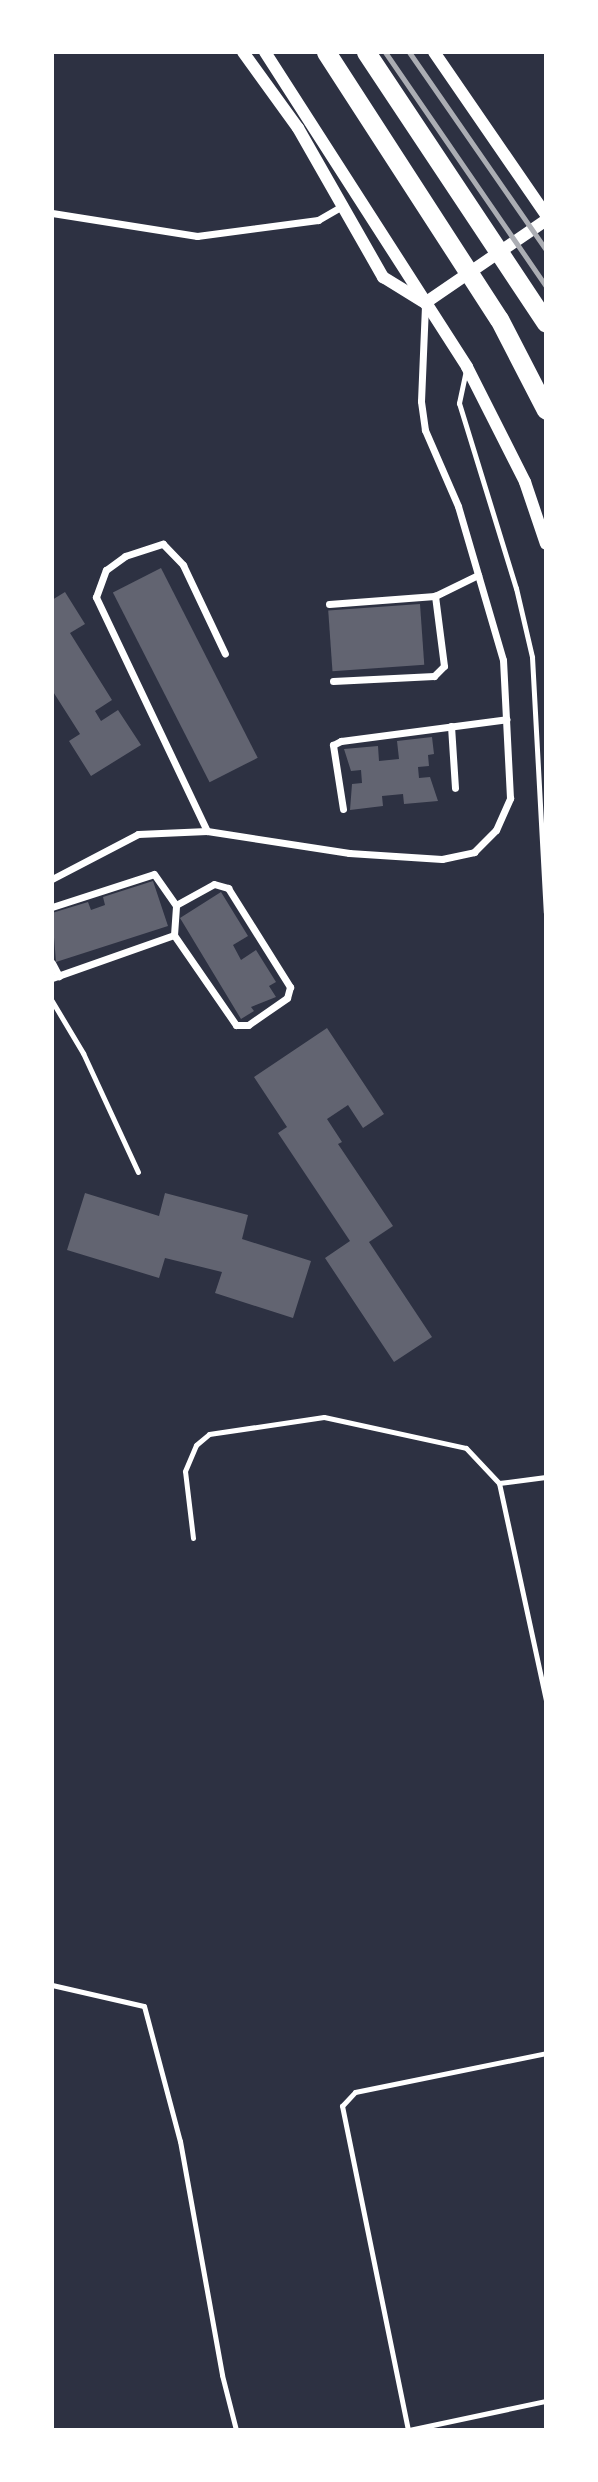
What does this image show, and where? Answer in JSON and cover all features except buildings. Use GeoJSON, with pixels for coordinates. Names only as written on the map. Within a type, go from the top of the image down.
{"type":"FeatureCollection","features":[{"type":"Feature","properties":{"kind":"highway"},"geometry":{"type":"LineString","coordinates":[[326,52],[499,318],[545,410]]}},
{"type":"Feature","properties":{"kind":"highway"},"geometry":{"type":"LineString","coordinates":[[366,52],[545,323]]}},
{"type":"Feature","properties":{"kind":"street"},"geometry":{"type":"LineString","coordinates":[[243,52],[344,204],[383,277],[425,303]]}},
{"type":"Feature","properties":{"kind":"street"},"geometry":{"type":"LineString","coordinates":[[265,52],[467,367],[525,482],[545,544]]}},
{"type":"Feature","properties":{"kind":"street"},"geometry":{"type":"LineString","coordinates":[[425,303],[545,217],[435,52]]}},
{"type":"Feature","properties":{"kind":"street"},"geometry":{"type":"LineString","coordinates":[[52,213],[197,236],[318,220],[344,204]]}},
{"type":"Feature","properties":{"kind":"street"},"geometry":{"type":"LineString","coordinates":[[52,880],[138,834],[207,831],[349,853],[442,859],[474,852],[496,830],[510,798],[502,660],[458,506],[425,430],[421,401],[425,303]]}},
{"type":"Feature","properties":{"kind":"street"},"geometry":{"type":"LineString","coordinates":[[207,831],[96,597],[107,570],[125,556],[163,544],[183,565],[225,654]]}},
{"type":"Feature","properties":{"kind":"street"},"geometry":{"type":"LineString","coordinates":[[330,604],[435,596],[478,575]]}},
{"type":"Feature","properties":{"kind":"street"},"geometry":{"type":"LineString","coordinates":[[333,681],[434,676],[444,666],[435,596]]}},
{"type":"Feature","properties":{"kind":"street"},"geometry":{"type":"LineString","coordinates":[[343,809],[333,746],[341,741],[507,719]]}},
{"type":"Feature","properties":{"kind":"street"},"geometry":{"type":"LineString","coordinates":[[451,726],[455,788]]}},
{"type":"Feature","properties":{"kind":"street"},"geometry":{"type":"LineString","coordinates":[[52,907],[154,874],[176,905],[174,935],[236,1025],[248,1025],[287,998],[290,987],[228,888],[214,884],[176,905]]}},
{"type":"Feature","properties":{"kind":"street"},"geometry":{"type":"LineString","coordinates":[[52,963],[56,977],[174,935]]}},
{"type":"Feature","properties":{"kind":"lane"},"geometry":{"type":"LineString","coordinates":[[467,367],[459,403],[516,588],[532,657],[545,913]]}},
{"type":"Feature","properties":{"kind":"lane"},"geometry":{"type":"LineString","coordinates":[[52,1001],[83,1053],[138,1172]]}},
{"type":"Feature","properties":{"kind":"lane"},"geometry":{"type":"LineString","coordinates":[[193,1538],[185,1471],[196,1445],[209,1434],[324,1418],[466,1448],[499,1483],[545,1700]]}},
{"type":"Feature","properties":{"kind":"lane"},"geometry":{"type":"LineString","coordinates":[[499,1483],[545,1477]]}},
{"type":"Feature","properties":{"kind":"lane"},"geometry":{"type":"LineString","coordinates":[[52,1985],[144,2006],[180,2141],[222,2375],[236,2430]]}},
{"type":"Feature","properties":{"kind":"lane"},"geometry":{"type":"LineString","coordinates":[[545,2053],[355,2092],[342,2106],[409,2430],[545,2401]]}},
{"type":"Feature","properties":{"kind":"railway"},"geometry":{"type":"LineString","coordinates":[[385,52],[546,286]]}},
{"type":"Feature","properties":{"kind":"railway"},"geometry":{"type":"LineString","coordinates":[[409,52],[546,250]]}}]}
